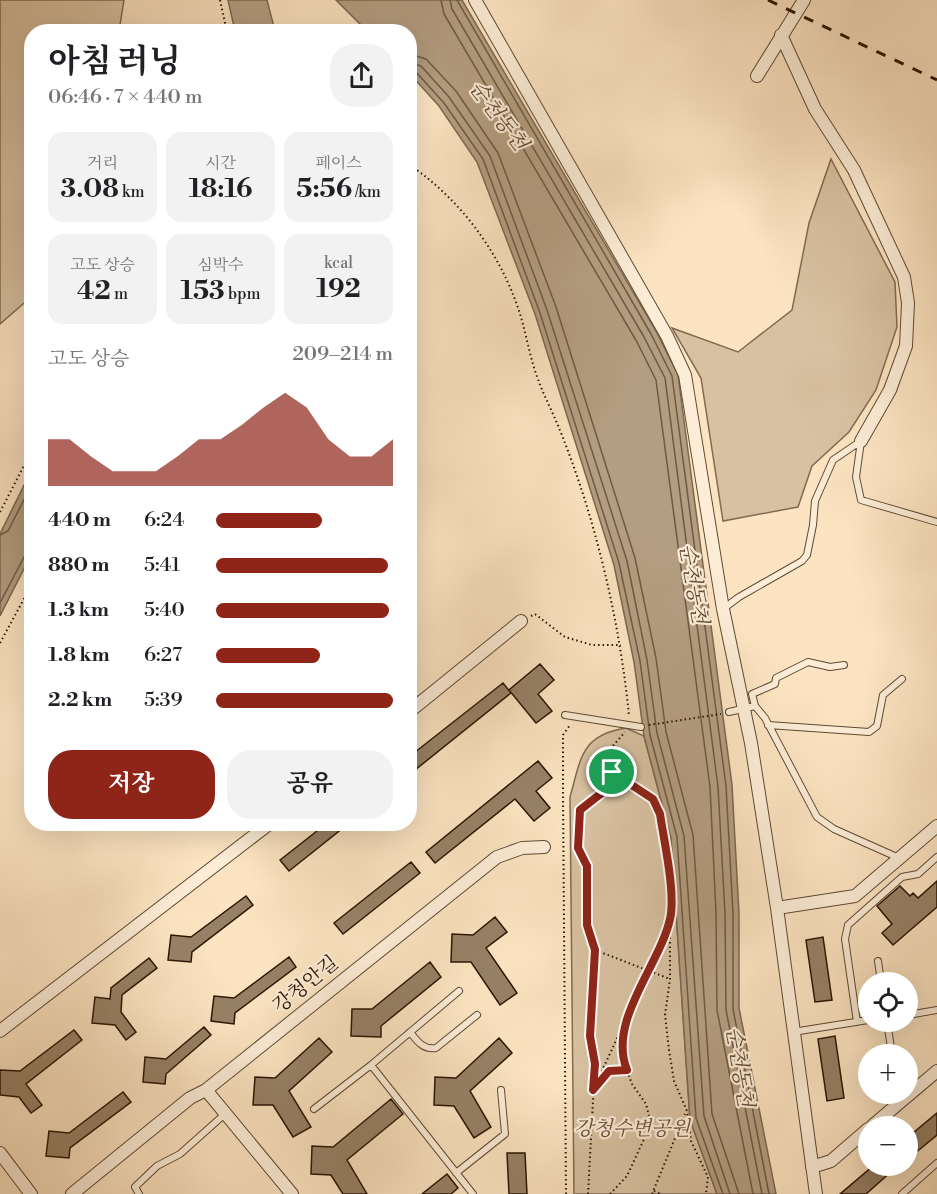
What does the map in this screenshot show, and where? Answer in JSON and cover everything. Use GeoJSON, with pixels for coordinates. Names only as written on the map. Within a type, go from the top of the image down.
{"type":"FeatureCollection","features":[{"type":"Feature","properties":{"kind":"street"},"geometry":{"type":"LineString","coordinates":[[475,0],[667,336],[685,375],[723,609],[736,710],[751,743],[777,908],[792,1032],[816,1194]]}},
{"type":"Feature","properties":{"kind":"street"},"geometry":{"type":"LineString","coordinates":[[757,76],[804,0]]}},
{"type":"Feature","properties":{"kind":"street"},"geometry":{"type":"LineString","coordinates":[[781,35],[815,109],[854,171],[904,277],[908,303],[906,346],[890,390],[861,441]]}},
{"type":"Feature","properties":{"kind":"street"},"geometry":{"type":"LineString","coordinates":[[417,705],[521,621]]}},
{"type":"Feature","properties":{"kind":"street"},"geometry":{"type":"LineString","coordinates":[[777,908],[855,896],[937,826]]}},
{"type":"Feature","properties":{"kind":"street"},"geometry":{"type":"LineString","coordinates":[[0,1031],[260,831]]}},
{"type":"Feature","properties":{"kind":"street","name":"강청안길"},"geometry":{"type":"LineString","coordinates":[[72,1194],[190,1098],[206,1090],[497,857],[522,848],[544,847]]}},
{"type":"Feature","properties":{"kind":"street"},"geometry":{"type":"LineString","coordinates":[[884,1116],[937,1071]]}},
{"type":"Feature","properties":{"kind":"street"},"geometry":{"type":"LineString","coordinates":[[206,1090],[292,1194]]}},
{"type":"Feature","properties":{"kind":"street"},"geometry":{"type":"LineString","coordinates":[[812,1167],[831,1161],[858,1138]]}},
{"type":"Feature","properties":{"kind":"street"},"geometry":{"type":"LineString","coordinates":[[0,1153],[31,1194]]}},
{"type":"Feature","properties":{"kind":"lane"},"geometry":{"type":"LineString","coordinates":[[723,609],[739,597],[802,561],[807,555],[813,525],[814,501],[833,460],[861,441]]}},
{"type":"Feature","properties":{"kind":"lane"},"geometry":{"type":"LineString","coordinates":[[861,441],[856,477],[861,500],[937,522]]}},
{"type":"Feature","properties":{"kind":"lane"},"geometry":{"type":"LineString","coordinates":[[844,665],[830,667],[808,662],[776,678],[775,684],[752,694],[755,706],[768,725],[817,817],[834,829],[900,859]]}},
{"type":"Feature","properties":{"kind":"lane"},"geometry":{"type":"LineString","coordinates":[[768,725],[869,732],[877,726],[883,695],[902,679]]}},
{"type":"Feature","properties":{"kind":"lane"},"geometry":{"type":"LineString","coordinates":[[736,710],[755,706]]}},
{"type":"Feature","properties":{"kind":"lane"},"geometry":{"type":"LineString","coordinates":[[565,715],[641,727]]}},
{"type":"Feature","properties":{"kind":"lane"},"geometry":{"type":"LineString","coordinates":[[792,1032],[857,1022],[845,939],[848,925],[902,878],[918,874],[937,857]]}},
{"type":"Feature","properties":{"kind":"lane"},"geometry":{"type":"LineString","coordinates":[[878,960],[880,972]]}},
{"type":"Feature","properties":{"kind":"lane"},"geometry":{"type":"LineString","coordinates":[[314,1109],[371,1065],[459,991]]}},
{"type":"Feature","properties":{"kind":"lane"},"geometry":{"type":"LineString","coordinates":[[918,1014],[937,1011]]}},
{"type":"Feature","properties":{"kind":"lane"},"geometry":{"type":"LineString","coordinates":[[410,1032],[420,1045],[428,1049],[436,1048],[477,1015]]}},
{"type":"Feature","properties":{"kind":"lane"},"geometry":{"type":"LineString","coordinates":[[371,1065],[473,1194]]}},
{"type":"Feature","properties":{"kind":"lane"},"geometry":{"type":"LineString","coordinates":[[456,1173],[505,1134],[501,1090]]}},
{"type":"Feature","properties":{"kind":"lane"},"geometry":{"type":"LineString","coordinates":[[139,1194],[135,1187],[151,1172],[180,1154],[226,1113]]}},
{"type":"Feature","properties":{"kind":"lane"},"geometry":{"type":"LineString","coordinates":[[902,1194],[937,1162]]}},
{"type":"Feature","properties":{"kind":"path"},"geometry":{"type":"LineString","coordinates":[[220,0],[225,24]]}},
{"type":"Feature","properties":{"kind":"path"},"geometry":{"type":"LineString","coordinates":[[417,170],[447,194],[471,221],[501,268],[520,314],[538,380],[560,429],[596,541],[621,645],[630,727],[611,748],[612,772],[608,788],[580,810],[578,848],[587,866],[587,925],[595,950],[590,1036],[595,1064],[588,1194]]}},
{"type":"Feature","properties":{"kind":"path"},"geometry":{"type":"LineString","coordinates":[[0,512],[24,466]]}},
{"type":"Feature","properties":{"kind":"path"},"geometry":{"type":"LineString","coordinates":[[0,643],[24,599]]}},
{"type":"Feature","properties":{"kind":"path"},"geometry":{"type":"LineString","coordinates":[[521,621],[535,614],[565,637],[592,645],[621,645]]}},
{"type":"Feature","properties":{"kind":"path"},"geometry":{"type":"LineString","coordinates":[[641,727],[736,710]]}},
{"type":"Feature","properties":{"kind":"path"},"geometry":{"type":"LineString","coordinates":[[566,1194],[563,735],[576,716]]}},
{"type":"Feature","properties":{"kind":"path"},"geometry":{"type":"LineString","coordinates":[[612,772],[653,799],[660,814],[670,919],[670,979],[665,1015],[669,1050],[674,1081],[687,1112],[691,1141],[708,1177],[706,1194]]}},
{"type":"Feature","properties":{"kind":"path"},"geometry":{"type":"LineString","coordinates":[[593,1090],[649,971],[670,919]]}},
{"type":"Feature","properties":{"kind":"path"},"geometry":{"type":"LineString","coordinates":[[595,950],[670,979]]}},
{"type":"Feature","properties":{"kind":"path"},"geometry":{"type":"LineString","coordinates":[[610,1194],[627,1176],[651,1124],[646,1104],[624,1063],[625,1030],[629,1012]]}},
{"type":"Feature","properties":{"kind":"path"},"geometry":{"type":"LineString","coordinates":[[593,1090],[609,1071],[627,1070]]}},
{"type":"Feature","properties":{"kind":"path"},"geometry":{"type":"LineString","coordinates":[[661,1194],[653,1192],[687,1112]]}},
{"type":"Feature","properties":{"kind":"green space"},"geometry":{"type":"Polygon","coordinates":[[[0,0],[124,0],[120,24],[24,24],[24,303],[0,324],[0,0]]]}},
{"type":"Feature","properties":{"kind":"green space"},"geometry":{"type":"Polygon","coordinates":[[[831,159],[895,282],[897,327],[876,390],[849,432],[812,466],[798,507],[723,521],[701,378],[672,328],[738,352],[792,310],[809,223],[831,159]]]}},
{"type":"Feature","properties":{"kind":"green space","name":"강청수변공원"},"geometry":{"type":"Polygon","coordinates":[[[626,728],[644,736],[671,838],[690,1119],[717,1194],[574,1194],[570,797],[585,750],[600,736],[626,728]]]}},
{"type":"Feature","properties":{"kind":"water"},"geometry":{"type":"Polygon","coordinates":[[[228,0],[267,0],[273,24],[233,24],[228,0]]]}},
{"type":"Feature","properties":{"kind":"water","name":"순천동천"},"geometry":{"type":"Polygon","coordinates":[[[336,0],[462,0],[656,331],[678,375],[732,785],[739,913],[739,1008],[776,1194],[717,1194],[690,1120],[671,838],[644,736],[634,662],[614,565],[535,314],[477,162],[439,106],[417,82],[417,24],[360,24],[336,0]]]}},
{"type":"Feature","properties":{"kind":"water"},"geometry":{"type":"Polygon","coordinates":[[[24,485],[24,569],[0,616],[0,534],[24,485]]]}},
{"type":"Feature","properties":{"kind":"building"},"geometry":{"type":"Polygon","coordinates":[[[540,664],[554,680],[538,694],[552,711],[536,723],[509,690],[540,664]]]}},
{"type":"Feature","properties":{"kind":"building"},"geometry":{"type":"Polygon","coordinates":[[[503,683],[511,693],[417,768],[417,751],[503,683]]]}},
{"type":"Feature","properties":{"kind":"building"},"geometry":{"type":"Polygon","coordinates":[[[538,761],[552,778],[536,791],[550,808],[534,821],[515,799],[435,863],[426,852],[538,761]]]}},
{"type":"Feature","properties":{"kind":"building"},"geometry":{"type":"Polygon","coordinates":[[[317,831],[339,831],[289,871],[280,860],[317,831]]]}},
{"type":"Feature","properties":{"kind":"building"},"geometry":{"type":"Polygon","coordinates":[[[411,862],[420,873],[343,934],[334,923],[411,862]]]}},
{"type":"Feature","properties":{"kind":"building"},"geometry":{"type":"Polygon","coordinates":[[[937,881],[937,907],[893,945],[882,933],[892,924],[877,906],[900,886],[910,896],[913,893],[918,898],[937,881]]]}},
{"type":"Feature","properties":{"kind":"building"},"geometry":{"type":"Polygon","coordinates":[[[246,896],[253,905],[192,952],[191,962],[168,960],[171,935],[191,937],[246,896]]]}},
{"type":"Feature","properties":{"kind":"building"},"geometry":{"type":"Polygon","coordinates":[[[495,917],[507,932],[486,948],[517,993],[500,1005],[471,962],[451,962],[452,934],[473,935],[495,917]]]}},
{"type":"Feature","properties":{"kind":"building"},"geometry":{"type":"Polygon","coordinates":[[[823,937],[832,1000],[815,1002],[806,940],[823,937]]]}},
{"type":"Feature","properties":{"kind":"building"},"geometry":{"type":"Polygon","coordinates":[[[289,957],[296,967],[235,1013],[234,1024],[211,1021],[214,996],[234,998],[289,957]]]}},
{"type":"Feature","properties":{"kind":"building"},"geometry":{"type":"Polygon","coordinates":[[[149,958],[157,968],[122,995],[121,1012],[136,1032],[126,1040],[115,1025],[92,1023],[95,997],[110,999],[111,988],[149,958]]]}},
{"type":"Feature","properties":{"kind":"building"},"geometry":{"type":"Polygon","coordinates":[[[430,962],[441,977],[381,1026],[381,1037],[351,1036],[352,1009],[372,1009],[430,962]]]}},
{"type":"Feature","properties":{"kind":"building"},"geometry":{"type":"Polygon","coordinates":[[[204,1027],[211,1035],[166,1074],[165,1084],[143,1082],[145,1057],[166,1059],[204,1027]]]}},
{"type":"Feature","properties":{"kind":"building"},"geometry":{"type":"Polygon","coordinates":[[[74,1030],[82,1040],[26,1084],[42,1105],[31,1113],[19,1097],[0,1095],[0,1070],[20,1071],[74,1030]]]}},
{"type":"Feature","properties":{"kind":"building"},"geometry":{"type":"Polygon","coordinates":[[[835,1036],[844,1098],[827,1101],[818,1039],[835,1036]]]}},
{"type":"Feature","properties":{"kind":"building"},"geometry":{"type":"Polygon","coordinates":[[[319,1038],[332,1052],[289,1091],[311,1127],[293,1137],[273,1105],[253,1105],[255,1077],[275,1078],[319,1038]]]}},
{"type":"Feature","properties":{"kind":"building"},"geometry":{"type":"Polygon","coordinates":[[[499,1038],[512,1053],[470,1091],[491,1127],[474,1138],[454,1106],[434,1105],[435,1077],[456,1078],[499,1038]]]}},
{"type":"Feature","properties":{"kind":"building"},"geometry":{"type":"Polygon","coordinates":[[[123,1092],[131,1102],[70,1148],[69,1158],[46,1156],[49,1131],[69,1133],[123,1092]]]}},
{"type":"Feature","properties":{"kind":"building"},"geometry":{"type":"Polygon","coordinates":[[[391,1099],[403,1114],[347,1160],[367,1194],[343,1194],[331,1175],[311,1174],[312,1146],[333,1147],[391,1099]]]}},
{"type":"Feature","properties":{"kind":"building"},"geometry":{"type":"Polygon","coordinates":[[[937,1113],[937,1135],[918,1151],[918,1129],[937,1113]]]}},
{"type":"Feature","properties":{"kind":"building"},"geometry":{"type":"Polygon","coordinates":[[[507,1153],[525,1153],[527,1194],[509,1194],[507,1153]]]}},
{"type":"Feature","properties":{"kind":"building"},"geometry":{"type":"Polygon","coordinates":[[[447,1174],[458,1188],[451,1194],[422,1194],[447,1174]]]}},
{"type":"Feature","properties":{"kind":"building"},"geometry":{"type":"Polygon","coordinates":[[[861,1176],[886,1176],[866,1194],[840,1194],[861,1176]]]}},
{"type":"Feature","properties":{"kind":"railway"},"geometry":{"type":"LineString","coordinates":[[768,0],[937,80]]}},
{"type":"Feature","properties":{"kind":"route"},"geometry":{"type":"LineString","coordinates":[[612,772],[619,774],[653,799],[660,814],[670,899],[670,919],[629,1012],[625,1030],[624,1063],[627,1070],[609,1071],[593,1090],[595,1064],[590,1036],[595,950],[587,925],[587,866],[578,848],[580,810],[608,788],[612,772]]}}]}
